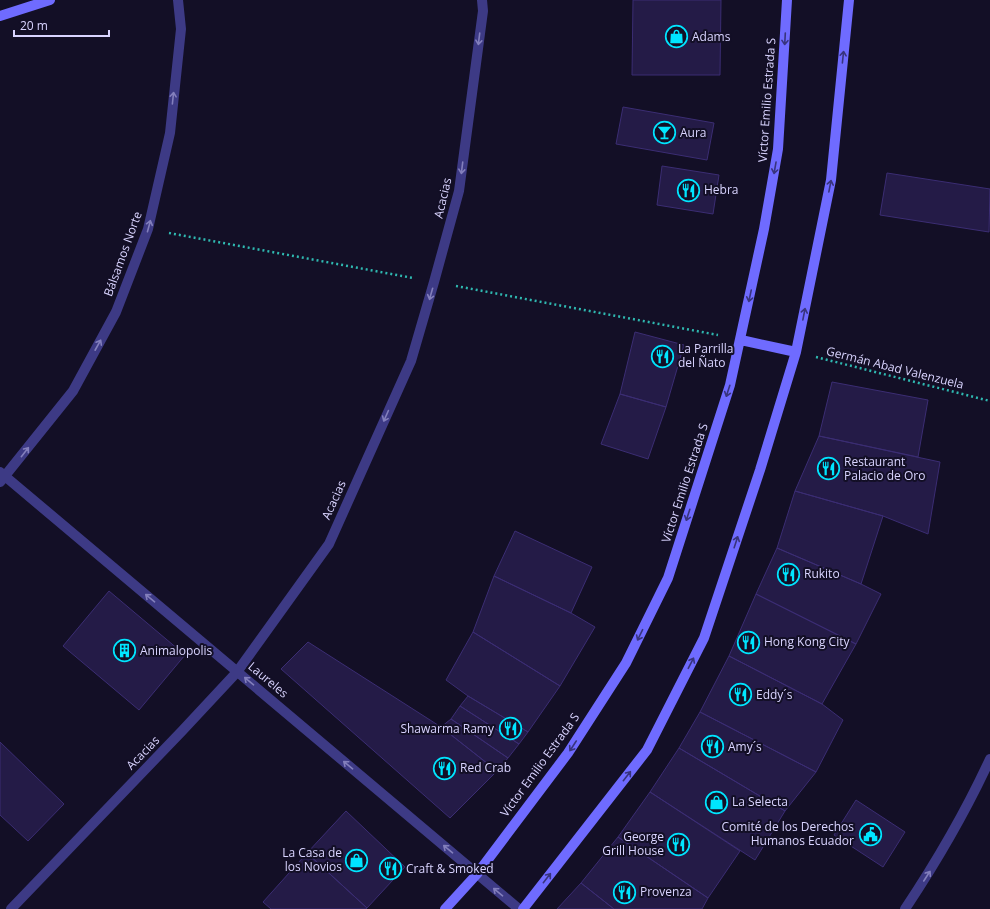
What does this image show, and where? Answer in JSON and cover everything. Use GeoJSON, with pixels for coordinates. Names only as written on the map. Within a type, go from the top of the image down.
{"type":"FeatureCollection","features":[{"type":"Feature","properties":{"kind":"main road"},"geometry":{"type":"LineString","coordinates":[[0,16],[50,0]]}},
{"type":"Feature","properties":{"kind":"main road","name":"Víctor Emilio Estrada S"},"geometry":{"type":"LineString","coordinates":[[445,909],[477,874],[568,753],[622,670],[668,578],[730,385],[764,229],[778,148],[787,0]]}},
{"type":"Feature","properties":{"kind":"main road"},"geometry":{"type":"LineString","coordinates":[[523,909],[647,750],[704,638],[760,470],[796,352],[831,180],[849,0]]}},
{"type":"Feature","properties":{"kind":"main road"},"geometry":{"type":"LineString","coordinates":[[741,340],[796,352]]}},
{"type":"Feature","properties":{"kind":"street","name":"Bálsamos Norte"},"geometry":{"type":"LineString","coordinates":[[2,477],[73,391],[116,312],[148,229],[170,133],[181,29],[178,0]]}},
{"type":"Feature","properties":{"kind":"street","name":"Acacias"},"geometry":{"type":"LineString","coordinates":[[11,909],[182,732],[237,672],[329,544],[411,361],[459,191],[482,11],[482,0]]}},
{"type":"Feature","properties":{"kind":"street","name":"Laureles"},"geometry":{"type":"LineString","coordinates":[[2,477],[519,909]]}},
{"type":"Feature","properties":{"kind":"street"},"geometry":{"type":"LineString","coordinates":[[905,909],[933,866],[990,759]]}},
{"type":"Feature","properties":{"kind":"path","name":"Germán Abad Valenzuela"},"geometry":{"type":"LineString","coordinates":[[796,352],[990,401]]}},
{"type":"Feature","properties":{"kind":"building","name":"Adams"},"geometry":{"type":"Polygon","coordinates":[[[633,0],[721,0],[720,75],[632,75],[633,0]]]}},
{"type":"Feature","properties":{"kind":"building","name":"Aura"},"geometry":{"type":"Polygon","coordinates":[[[623,107],[714,123],[707,160],[616,144],[623,107]]]}},
{"type":"Feature","properties":{"kind":"building","name":"Hebra"},"geometry":{"type":"Polygon","coordinates":[[[662,166],[719,175],[713,214],[657,205],[662,166]]]}},
{"type":"Feature","properties":{"kind":"building"},"geometry":{"type":"Polygon","coordinates":[[[887,173],[990,189],[989,232],[880,215],[887,173]]]}},
{"type":"Feature","properties":{"kind":"building"},"geometry":{"type":"Polygon","coordinates":[[[635,332],[684,345],[666,407],[620,394],[635,332]]]}},
{"type":"Feature","properties":{"kind":"building"},"geometry":{"type":"Polygon","coordinates":[[[832,382],[928,400],[918,457],[819,436],[832,382]]]}},
{"type":"Feature","properties":{"kind":"building"},"geometry":{"type":"Polygon","coordinates":[[[620,394],[666,407],[648,459],[601,444],[620,394]]]}},
{"type":"Feature","properties":{"kind":"building"},"geometry":{"type":"Polygon","coordinates":[[[819,436],[940,462],[928,534],[883,516],[795,491],[819,436]]]}},
{"type":"Feature","properties":{"kind":"building"},"geometry":{"type":"Polygon","coordinates":[[[795,491],[883,516],[861,584],[777,548],[795,491]]]}},
{"type":"Feature","properties":{"kind":"building"},"geometry":{"type":"Polygon","coordinates":[[[515,531],[592,567],[571,613],[494,576],[515,531]]]}},
{"type":"Feature","properties":{"kind":"building"},"geometry":{"type":"Polygon","coordinates":[[[777,548],[881,594],[856,644],[756,594],[777,548]]]}},
{"type":"Feature","properties":{"kind":"building"},"geometry":{"type":"Polygon","coordinates":[[[494,576],[571,613],[595,627],[560,686],[473,632],[494,576]]]}},
{"type":"Feature","properties":{"kind":"building","name":"Animalopolis"},"geometry":{"type":"Polygon","coordinates":[[[109,591],[185,655],[139,710],[63,646],[109,591]]]}},
{"type":"Feature","properties":{"kind":"building"},"geometry":{"type":"Polygon","coordinates":[[[756,594],[856,644],[822,704],[729,656],[756,594]]]}},
{"type":"Feature","properties":{"kind":"building"},"geometry":{"type":"Polygon","coordinates":[[[473,632],[560,686],[528,732],[468,696],[446,680],[473,632]]]}},
{"type":"Feature","properties":{"kind":"building"},"geometry":{"type":"Polygon","coordinates":[[[308,642],[441,727],[497,771],[450,818],[281,669],[308,642]]]}},
{"type":"Feature","properties":{"kind":"building"},"geometry":{"type":"Polygon","coordinates":[[[729,656],[822,704],[843,720],[816,772],[700,712],[729,656]]]}},
{"type":"Feature","properties":{"kind":"building"},"geometry":{"type":"Polygon","coordinates":[[[468,696],[528,732],[519,744],[460,706],[468,696]]]}},
{"type":"Feature","properties":{"kind":"building"},"geometry":{"type":"Polygon","coordinates":[[[460,706],[519,744],[508,758],[451,719],[460,706]]]}},
{"type":"Feature","properties":{"kind":"building"},"geometry":{"type":"Polygon","coordinates":[[[700,712],[816,772],[785,811],[679,748],[700,712]]]}},
{"type":"Feature","properties":{"kind":"building"},"geometry":{"type":"Polygon","coordinates":[[[451,719],[508,758],[497,771],[441,727],[451,719]]]}},
{"type":"Feature","properties":{"kind":"building"},"geometry":{"type":"Polygon","coordinates":[[[0,742],[64,804],[28,841],[0,815],[0,742]]]}},
{"type":"Feature","properties":{"kind":"building","name":"La Selecta"},"geometry":{"type":"Polygon","coordinates":[[[679,748],[785,811],[755,860],[650,792],[679,748]]]}},
{"type":"Feature","properties":{"kind":"building","name":"George Grill House"},"geometry":{"type":"Polygon","coordinates":[[[650,792],[740,851],[708,898],[618,837],[650,792]]]}},
{"type":"Feature","properties":{"kind":"building","name":"Comité de los Derechos Humanos Ecuador"},"geometry":{"type":"Polygon","coordinates":[[[856,800],[905,832],[883,867],[834,835],[856,800]]]}},
{"type":"Feature","properties":{"kind":"building","name":"La Casa de los Novios"},"geometry":{"type":"Polygon","coordinates":[[[346,811],[405,867],[367,908],[307,853],[346,811]]]}},
{"type":"Feature","properties":{"kind":"building"},"geometry":{"type":"Polygon","coordinates":[[[618,837],[708,898],[702,909],[614,909],[581,883],[618,837]]]}},
{"type":"Feature","properties":{"kind":"building"},"geometry":{"type":"Polygon","coordinates":[[[307,853],[367,908],[271,909],[263,902],[307,853]]]}},
{"type":"Feature","properties":{"kind":"building"},"geometry":{"type":"Polygon","coordinates":[[[581,883],[614,909],[557,909],[581,883]]]}},
{"type":"Feature","properties":{"kind":"place","name":"Adams"},"geometry":{"type":"Point","coordinates":[676,37]}},
{"type":"Feature","properties":{"kind":"place","name":"Aura"},"geometry":{"type":"Point","coordinates":[665,133]}},
{"type":"Feature","properties":{"kind":"place","name":"Hebra"},"geometry":{"type":"Point","coordinates":[688,190]}},
{"type":"Feature","properties":{"kind":"place","name":"La Parrilla del Ñato"},"geometry":{"type":"Point","coordinates":[662,356]}},
{"type":"Feature","properties":{"kind":"place","name":"Restaurant Palacio de Oro"},"geometry":{"type":"Point","coordinates":[829,469]}},
{"type":"Feature","properties":{"kind":"place","name":"Rukito"},"geometry":{"type":"Point","coordinates":[788,574]}},
{"type":"Feature","properties":{"kind":"place","name":"Hong Kong City"},"geometry":{"type":"Point","coordinates":[749,642]}},
{"type":"Feature","properties":{"kind":"place","name":"Animalopolis"},"geometry":{"type":"Point","coordinates":[124,651]}},
{"type":"Feature","properties":{"kind":"place","name":"Eddy´s"},"geometry":{"type":"Point","coordinates":[740,695]}},
{"type":"Feature","properties":{"kind":"place","name":"Shawarma Ramy"},"geometry":{"type":"Point","coordinates":[510,729]}},
{"type":"Feature","properties":{"kind":"place","name":"Amy´s"},"geometry":{"type":"Point","coordinates":[713,747]}},
{"type":"Feature","properties":{"kind":"place","name":"Red Crab"},"geometry":{"type":"Point","coordinates":[444,768]}},
{"type":"Feature","properties":{"kind":"place","name":"La Selecta"},"geometry":{"type":"Point","coordinates":[717,802]}},
{"type":"Feature","properties":{"kind":"place","name":"Comité de los Derechos Humanos Ecuador"},"geometry":{"type":"Point","coordinates":[870,834]}},
{"type":"Feature","properties":{"kind":"place","name":"George Grill House"},"geometry":{"type":"Point","coordinates":[679,844]}},
{"type":"Feature","properties":{"kind":"place","name":"La Casa de los Novios"},"geometry":{"type":"Point","coordinates":[357,860]}},
{"type":"Feature","properties":{"kind":"place","name":"Craft & Smoked"},"geometry":{"type":"Point","coordinates":[390,869]}},
{"type":"Feature","properties":{"kind":"place","name":"Provenza"},"geometry":{"type":"Point","coordinates":[624,892]}}]}
